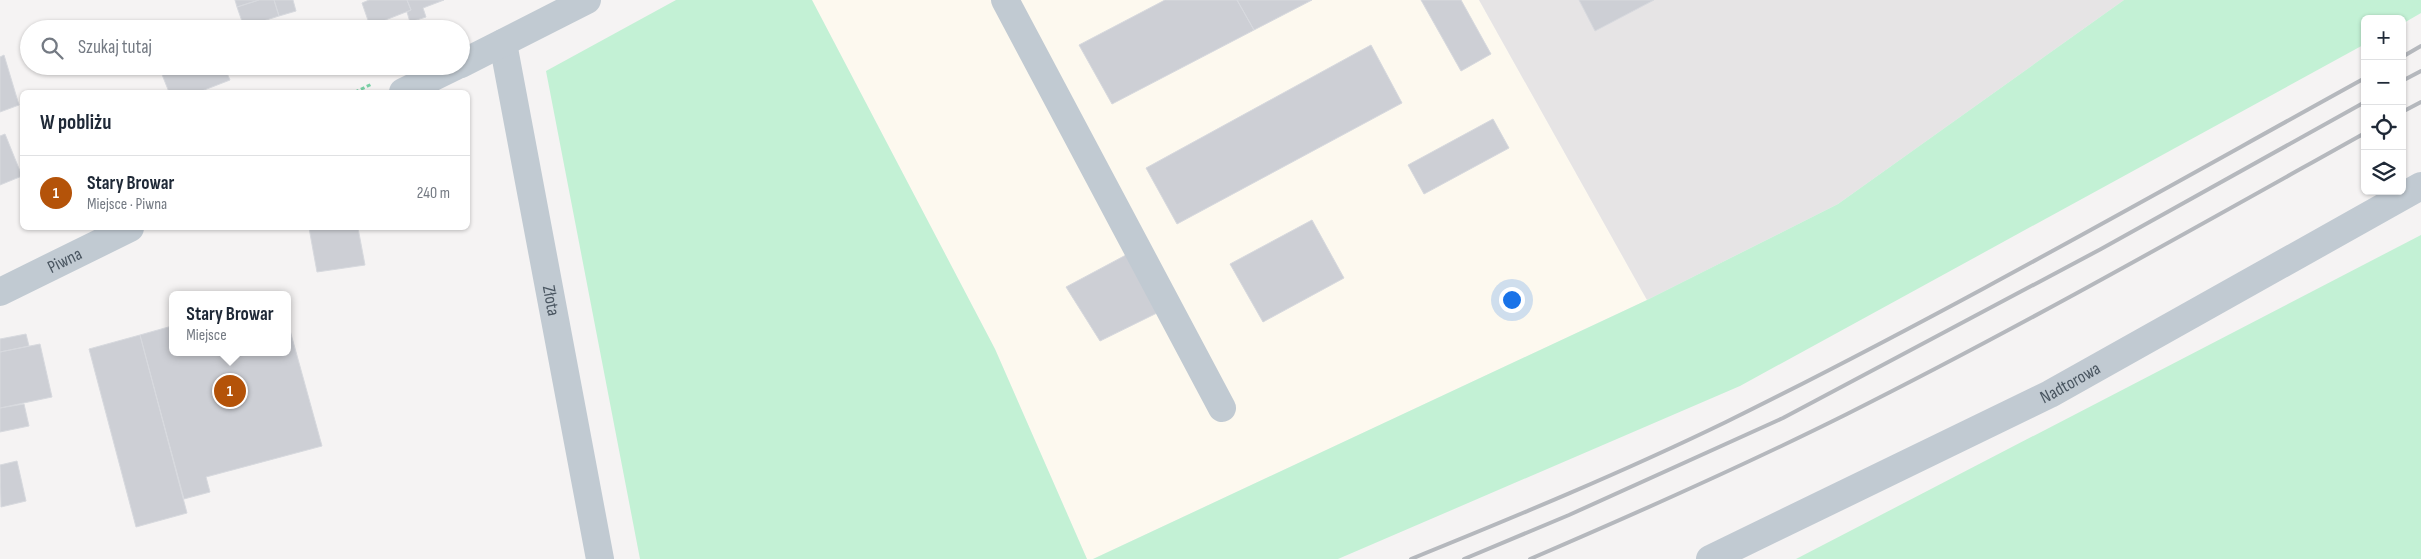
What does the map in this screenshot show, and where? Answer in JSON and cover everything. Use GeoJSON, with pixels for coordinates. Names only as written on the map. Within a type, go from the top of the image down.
{"type":"FeatureCollection","features":[{"type":"Feature","properties":{"kind":"street"},"geometry":{"type":"LineString","coordinates":[[470,60],[587,0]]}},
{"type":"Feature","properties":{"kind":"street"},"geometry":{"type":"LineString","coordinates":[[1005,0],[1222,408]]}},
{"type":"Feature","properties":{"kind":"street","name":"Złota"},"geometry":{"type":"LineString","coordinates":[[503,43],[600,559]]}},
{"type":"Feature","properties":{"kind":"street"},"geometry":{"type":"LineString","coordinates":[[407,90],[438,75]]}},
{"type":"Feature","properties":{"kind":"street","name":"Nadtorowa"},"geometry":{"type":"LineString","coordinates":[[1710,559],[2050,394],[2421,186]]}},
{"type":"Feature","properties":{"kind":"street","name":"Piwna"},"geometry":{"type":"LineString","coordinates":[[0,292],[126,230]]}},
{"type":"Feature","properties":{"kind":"shaded area"},"geometry":{"type":"Polygon","coordinates":[[[812,0],[1479,0],[1647,300],[1093,559],[1087,559],[995,349],[812,0]]]}},
{"type":"Feature","properties":{"kind":"shaded area"},"geometry":{"type":"Polygon","coordinates":[[[1479,0],[2124,0],[1838,204],[1647,300],[1479,0]]]}},
{"type":"Feature","properties":{"kind":"green space"},"geometry":{"type":"Polygon","coordinates":[[[676,0],[812,0],[995,349],[1087,559],[640,559],[546,71],[676,0]]]}},
{"type":"Feature","properties":{"kind":"green space"},"geometry":{"type":"Polygon","coordinates":[[[2124,0],[2421,0],[2421,13],[2406,22],[2406,15],[2361,15],[2361,46],[1740,386],[1338,559],[1093,559],[1647,300],[1838,204],[2124,0]]]}},
{"type":"Feature","properties":{"kind":"green space"},"geometry":{"type":"Polygon","coordinates":[[[2421,235],[2421,559],[1796,559],[2421,235]]]}},
{"type":"Feature","properties":{"kind":"building"},"geometry":{"type":"Polygon","coordinates":[[[235,0],[259,0],[237,7],[235,0]]]}},
{"type":"Feature","properties":{"kind":"building"},"geometry":{"type":"Polygon","coordinates":[[[259,0],[274,0],[279,16],[266,20],[242,20],[237,7],[259,0]]]}},
{"type":"Feature","properties":{"kind":"building"},"geometry":{"type":"Polygon","coordinates":[[[274,0],[293,0],[296,11],[279,16],[274,0]]]}},
{"type":"Feature","properties":{"kind":"building"},"geometry":{"type":"Polygon","coordinates":[[[369,0],[407,0],[411,10],[385,20],[368,20],[362,3],[369,0]]]}},
{"type":"Feature","properties":{"kind":"building"},"geometry":{"type":"Polygon","coordinates":[[[407,0],[444,0],[423,8],[426,17],[416,20],[409,20],[407,12],[411,10],[407,0]]]}},
{"type":"Feature","properties":{"kind":"building"},"geometry":{"type":"Polygon","coordinates":[[[1165,0],[1237,0],[1254,30],[1112,104],[1079,45],[1165,0]]]}},
{"type":"Feature","properties":{"kind":"building"},"geometry":{"type":"Polygon","coordinates":[[[1237,0],[1312,0],[1254,30],[1237,0]]]}},
{"type":"Feature","properties":{"kind":"building"},"geometry":{"type":"Polygon","coordinates":[[[1421,0],[1461,0],[1491,54],[1461,71],[1421,0]]]}},
{"type":"Feature","properties":{"kind":"building"},"geometry":{"type":"Polygon","coordinates":[[[1579,0],[1654,0],[1595,31],[1579,0]]]}},
{"type":"Feature","properties":{"kind":"building"},"geometry":{"type":"Polygon","coordinates":[[[1371,45],[1402,103],[1177,224],[1146,168],[1371,45]]]}},
{"type":"Feature","properties":{"kind":"building"},"geometry":{"type":"Polygon","coordinates":[[[4,55],[19,105],[0,112],[0,57],[4,55]]]}},
{"type":"Feature","properties":{"kind":"building"},"geometry":{"type":"Polygon","coordinates":[[[162,75],[228,75],[230,80],[204,90],[168,90],[162,75]]]}},
{"type":"Feature","properties":{"kind":"building"},"geometry":{"type":"Polygon","coordinates":[[[1493,119],[1509,148],[1424,194],[1408,165],[1493,119]]]}},
{"type":"Feature","properties":{"kind":"building"},"geometry":{"type":"Polygon","coordinates":[[[5,134],[20,171],[20,177],[0,185],[0,136],[5,134]]]}},
{"type":"Feature","properties":{"kind":"building"},"geometry":{"type":"Polygon","coordinates":[[[1312,220],[1344,278],[1263,322],[1230,264],[1312,220]]]}},
{"type":"Feature","properties":{"kind":"building"},"geometry":{"type":"Polygon","coordinates":[[[309,230],[358,230],[365,265],[317,272],[309,230]]]}},
{"type":"Feature","properties":{"kind":"building"},"geometry":{"type":"Polygon","coordinates":[[[1126,255],[1161,311],[1100,341],[1066,287],[1126,255]]]}},
{"type":"Feature","properties":{"kind":"building"},"geometry":{"type":"Polygon","coordinates":[[[169,327],[169,356],[291,356],[291,334],[322,446],[206,477],[210,492],[184,499],[140,335],[169,327]]]}},
{"type":"Feature","properties":{"kind":"building"},"geometry":{"type":"Polygon","coordinates":[[[26,334],[29,346],[0,352],[0,339],[26,334]]]}},
{"type":"Feature","properties":{"kind":"building"},"geometry":{"type":"Polygon","coordinates":[[[140,335],[187,513],[136,527],[89,349],[140,335]]]}},
{"type":"Feature","properties":{"kind":"building"},"geometry":{"type":"Polygon","coordinates":[[[40,344],[52,397],[0,408],[0,352],[40,344]]]}},
{"type":"Feature","properties":{"kind":"building"},"geometry":{"type":"Polygon","coordinates":[[[24,404],[29,426],[0,432],[0,408],[24,404]]]}},
{"type":"Feature","properties":{"kind":"building"},"geometry":{"type":"Polygon","coordinates":[[[17,461],[26,501],[1,507],[0,465],[17,461]]]}},
{"type":"Feature","properties":{"kind":"railway"},"geometry":{"type":"LineString","coordinates":[[2406,55],[2421,46]]}},
{"type":"Feature","properties":{"kind":"railway"},"geometry":{"type":"LineString","coordinates":[[2406,79],[2421,71]]}},
{"type":"Feature","properties":{"kind":"railway"},"geometry":{"type":"LineString","coordinates":[[1411,559],[1609,476],[1726,422],[1888,340],[2361,80]]}},
{"type":"Feature","properties":{"kind":"railway"},"geometry":{"type":"LineString","coordinates":[[2406,110],[2421,102]]}},
{"type":"Feature","properties":{"kind":"railway"},"geometry":{"type":"LineString","coordinates":[[1464,559],[1569,515],[1783,418],[2101,249],[2361,104]]}},
{"type":"Feature","properties":{"kind":"railway"},"geometry":{"type":"LineString","coordinates":[[1530,559],[1690,489],[1912,381],[2172,241],[2361,135]]}},
{"type":"Feature","properties":{"kind":"place","name":"Stary Browar"},"geometry":{"type":"Point","coordinates":[230,391]}}]}
